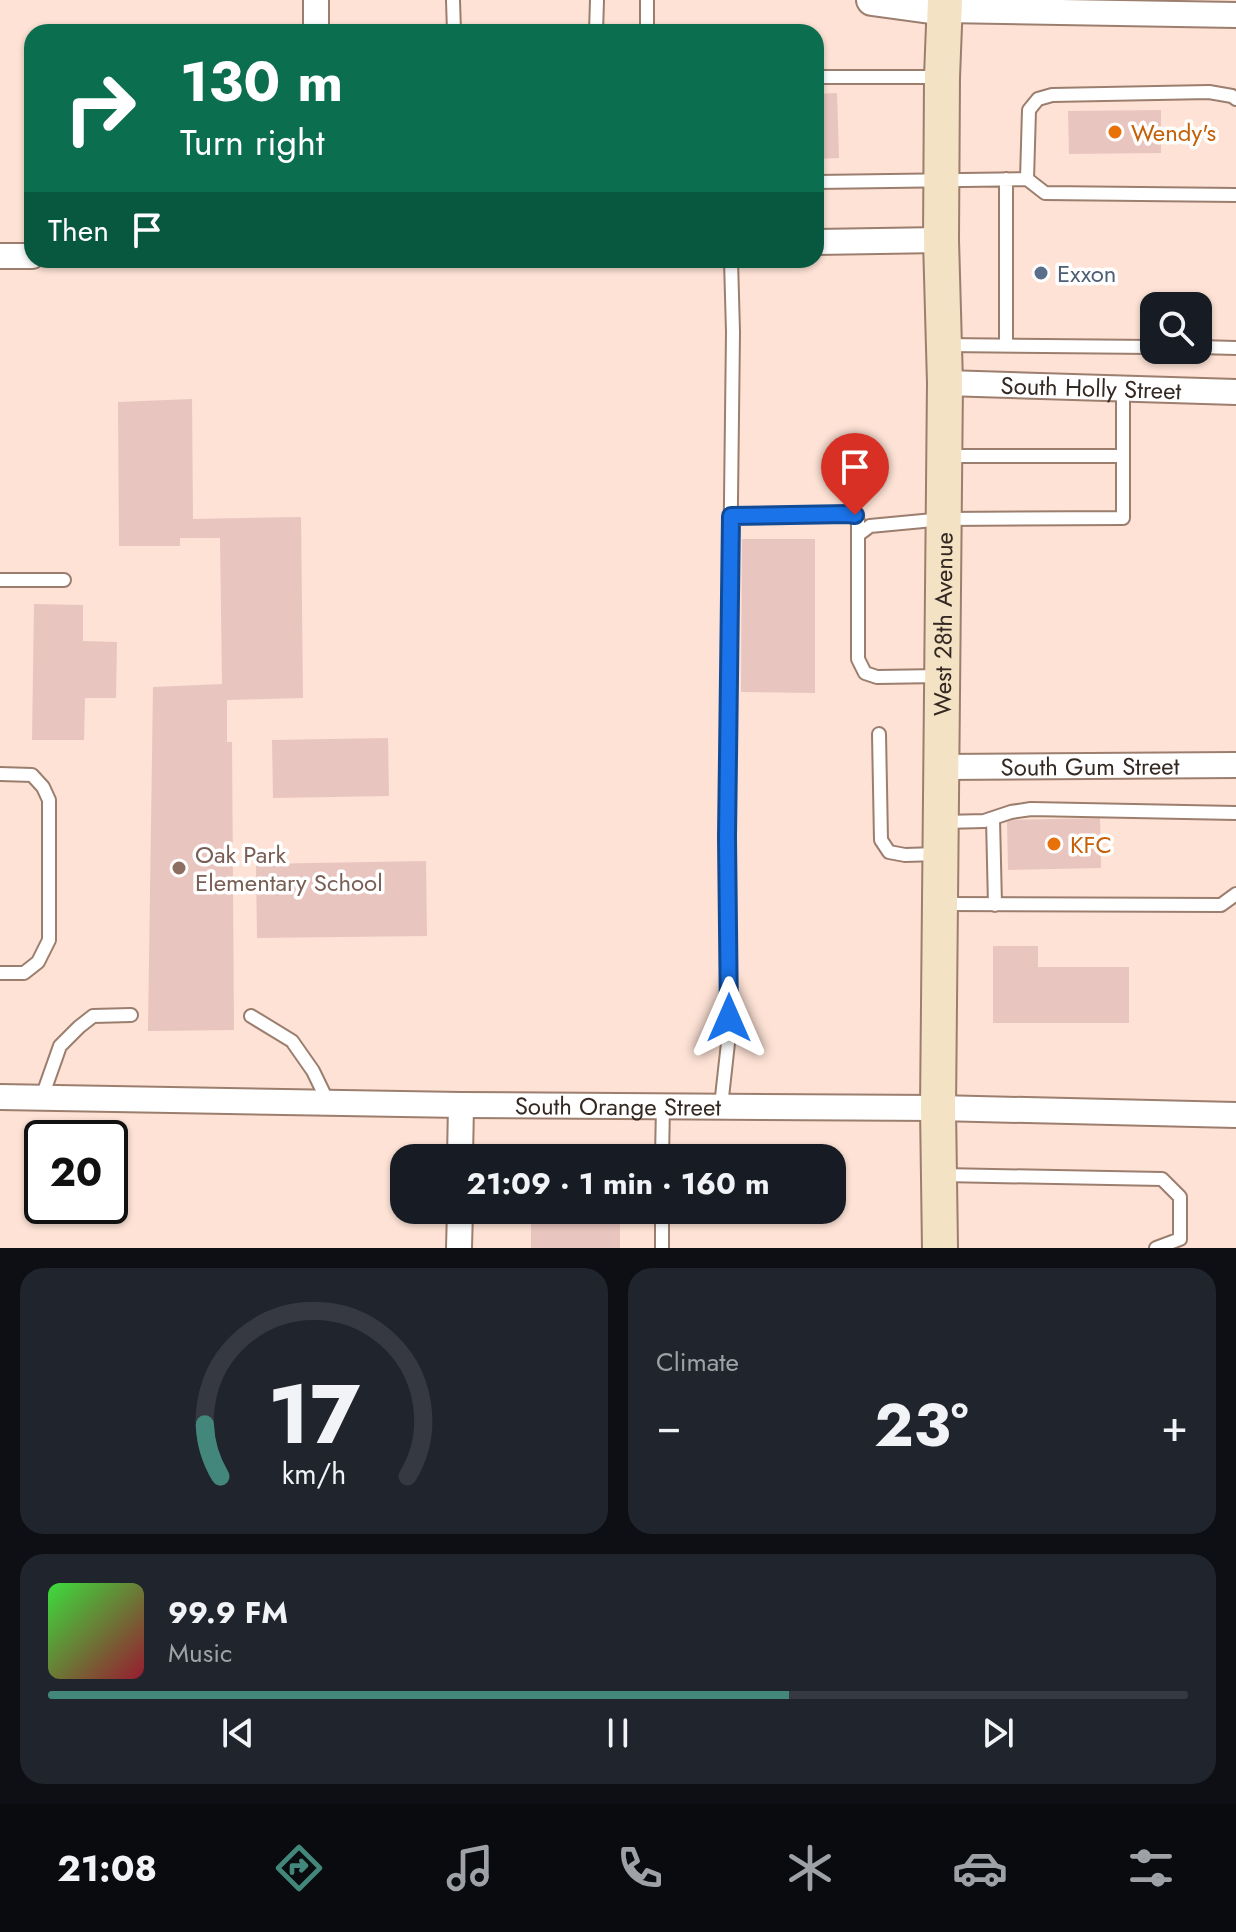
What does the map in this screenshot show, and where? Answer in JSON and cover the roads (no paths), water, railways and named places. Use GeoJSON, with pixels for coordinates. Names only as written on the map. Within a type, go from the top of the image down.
{"type":"FeatureCollection","features":[{"type":"Feature","properties":{"kind":"main road","name":"West 28th Avenue"},"geometry":{"type":"LineString","coordinates":[[940,1248],[938,1108],[945,383],[941,180],[945,5]]}},
{"type":"Feature","properties":{"kind":"street"},"geometry":{"type":"LineString","coordinates":[[316,0],[316,24]]}},
{"type":"Feature","properties":{"kind":"street"},"geometry":{"type":"LineString","coordinates":[[872,0],[1236,15]]}},
{"type":"Feature","properties":{"kind":"street"},"geometry":{"type":"LineString","coordinates":[[824,242],[941,240]]}},
{"type":"Feature","properties":{"kind":"street"},"geometry":{"type":"LineString","coordinates":[[0,256],[24,256]]}},
{"type":"Feature","properties":{"kind":"street","name":"South Holly Street"},"geometry":{"type":"LineString","coordinates":[[945,383],[1236,392]]}},
{"type":"Feature","properties":{"kind":"street","name":"South Gum Street"},"geometry":{"type":"LineString","coordinates":[[942,767],[1236,765]]}},
{"type":"Feature","properties":{"kind":"street","name":"South Orange Street"},"geometry":{"type":"LineString","coordinates":[[0,1097],[461,1105],[938,1108],[1236,1115]]}},
{"type":"Feature","properties":{"kind":"street"},"geometry":{"type":"LineString","coordinates":[[460,1144],[461,1105]]}},
{"type":"Feature","properties":{"kind":"street"},"geometry":{"type":"LineString","coordinates":[[459,1248],[460,1224]]}},
{"type":"Feature","properties":{"kind":"lane"},"geometry":{"type":"LineString","coordinates":[[453,0],[454,24]]}},
{"type":"Feature","properties":{"kind":"lane"},"geometry":{"type":"LineString","coordinates":[[596,24],[597,0]]}},
{"type":"Feature","properties":{"kind":"lane"},"geometry":{"type":"LineString","coordinates":[[647,0],[647,24]]}},
{"type":"Feature","properties":{"kind":"lane"},"geometry":{"type":"LineString","coordinates":[[824,77],[942,77]]}},
{"type":"Feature","properties":{"kind":"lane"},"geometry":{"type":"LineString","coordinates":[[1027,179],[1029,110],[1038,99],[1052,95],[1209,92],[1236,99]]}},
{"type":"Feature","properties":{"kind":"lane"},"geometry":{"type":"LineString","coordinates":[[1006,179],[1006,344]]}},
{"type":"Feature","properties":{"kind":"lane"},"geometry":{"type":"LineString","coordinates":[[824,182],[1027,179],[1045,193],[1236,195]]}},
{"type":"Feature","properties":{"kind":"lane"},"geometry":{"type":"LineString","coordinates":[[721,1106],[728,1043],[731,268]]}},
{"type":"Feature","properties":{"kind":"lane"},"geometry":{"type":"LineString","coordinates":[[944,345],[1140,347]]}},
{"type":"Feature","properties":{"kind":"lane"},"geometry":{"type":"LineString","coordinates":[[1212,347],[1236,348]]}},
{"type":"Feature","properties":{"kind":"lane"},"geometry":{"type":"LineString","coordinates":[[858,535],[870,526],[944,519],[1123,518],[1123,389]]}},
{"type":"Feature","properties":{"kind":"lane"},"geometry":{"type":"LineString","coordinates":[[944,456],[1123,456]]}},
{"type":"Feature","properties":{"kind":"lane"},"geometry":{"type":"LineString","coordinates":[[731,516],[855,515],[858,521],[858,659],[865,673],[877,677],[942,676]]}},
{"type":"Feature","properties":{"kind":"lane"},"geometry":{"type":"LineString","coordinates":[[0,580],[64,580]]}},
{"type":"Feature","properties":{"kind":"lane"},"geometry":{"type":"LineString","coordinates":[[879,734],[881,840],[889,852],[905,855],[984,821],[1031,809],[1236,813]]}},
{"type":"Feature","properties":{"kind":"lane"},"geometry":{"type":"LineString","coordinates":[[0,774],[32,775],[49,800],[49,940],[38,962],[24,973],[0,973]]}},
{"type":"Feature","properties":{"kind":"lane"},"geometry":{"type":"LineString","coordinates":[[993,819],[995,905]]}},
{"type":"Feature","properties":{"kind":"lane"},"geometry":{"type":"LineString","coordinates":[[940,904],[1221,905],[1236,894]]}},
{"type":"Feature","properties":{"kind":"lane"},"geometry":{"type":"LineString","coordinates":[[42,1097],[60,1046],[79,1027],[93,1016],[131,1015]]}},
{"type":"Feature","properties":{"kind":"lane"},"geometry":{"type":"LineString","coordinates":[[251,1016],[292,1041],[313,1071],[328,1102]]}},
{"type":"Feature","properties":{"kind":"lane"},"geometry":{"type":"LineString","coordinates":[[662,1144],[663,1106]]}},
{"type":"Feature","properties":{"kind":"lane"},"geometry":{"type":"LineString","coordinates":[[939,1175],[1162,1179],[1180,1197],[1180,1239],[1156,1248]]}},
{"type":"Feature","properties":{"kind":"lane"},"geometry":{"type":"LineString","coordinates":[[662,1224],[662,1248]]}},
{"type":"Feature","properties":{"kind":"place","name":"Wendy's"},"geometry":{"type":"Point","coordinates":[1115,132]}},
{"type":"Feature","properties":{"kind":"place","name":"Exxon"},"geometry":{"type":"Point","coordinates":[1041,273]}},
{"type":"Feature","properties":{"kind":"place","name":"KFC"},"geometry":{"type":"Point","coordinates":[1054,844]}},
{"type":"Feature","properties":{"kind":"place","name":"Oak Park Elementary School"},"geometry":{"type":"Point","coordinates":[179,868]}}]}
